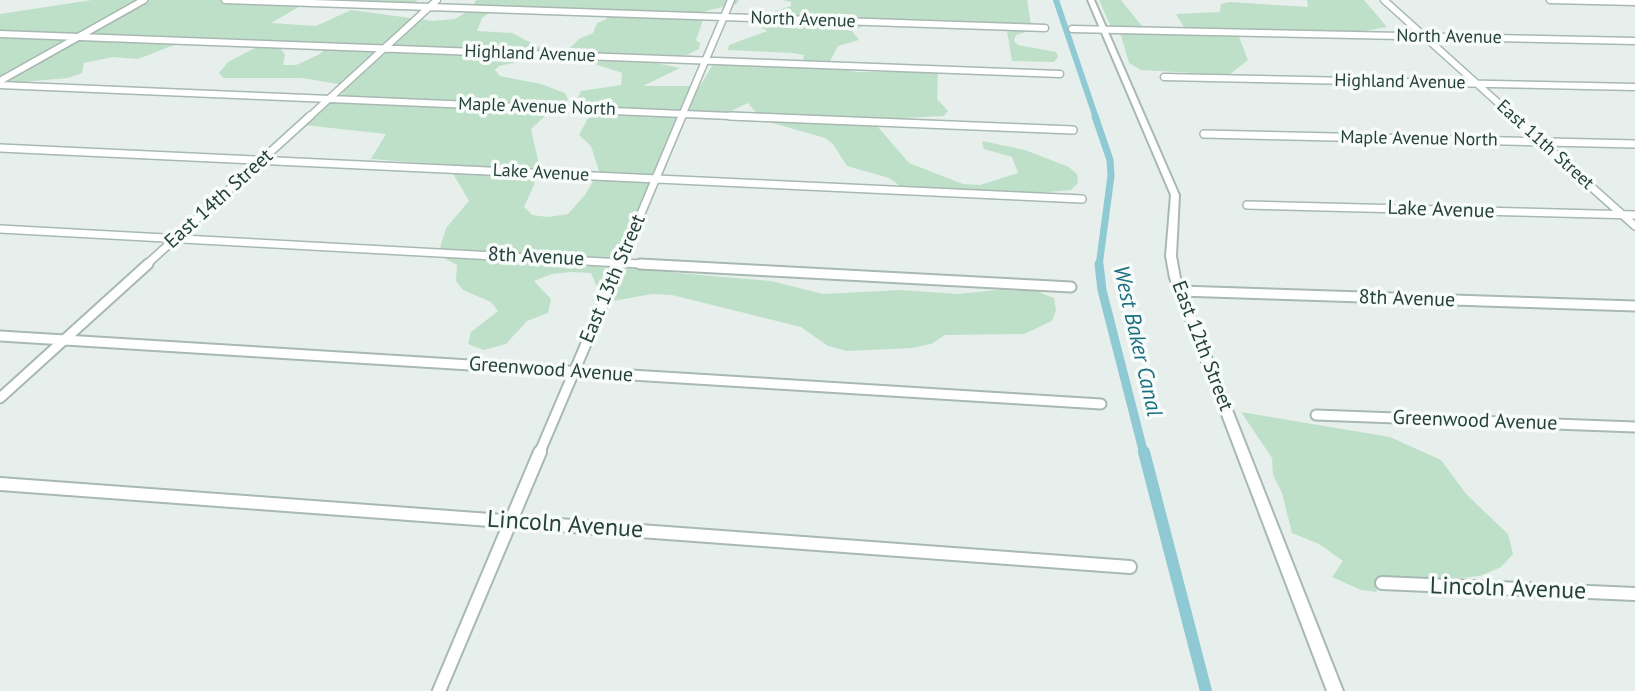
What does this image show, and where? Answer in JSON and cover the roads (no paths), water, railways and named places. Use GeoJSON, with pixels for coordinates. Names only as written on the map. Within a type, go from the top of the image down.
{"type":"FeatureCollection","features":[{"type":"Feature","properties":{"kind":"street"},"geometry":{"type":"LineString","coordinates":[[0,83],[144,0]]}},
{"type":"Feature","properties":{"kind":"street","name":"North Avenue"},"geometry":{"type":"LineString","coordinates":[[225,0],[1045,28]]}},
{"type":"Feature","properties":{"kind":"street","name":"East 14th Street"},"geometry":{"type":"LineString","coordinates":[[0,398],[437,0]]}},
{"type":"Feature","properties":{"kind":"street","name":"East 13th Street"},"geometry":{"type":"LineString","coordinates":[[439,691],[731,0]]}},
{"type":"Feature","properties":{"kind":"street","name":"East 12th Street"},"geometry":{"type":"LineString","coordinates":[[1091,0],[1175,195],[1171,256],[1180,291],[1335,691]]}},
{"type":"Feature","properties":{"kind":"street","name":"East 11th Street"},"geometry":{"type":"LineString","coordinates":[[1384,0],[1635,226]]}},
{"type":"Feature","properties":{"kind":"street"},"geometry":{"type":"LineString","coordinates":[[1550,0],[1635,2]]}},
{"type":"Feature","properties":{"kind":"street","name":"North Avenue"},"geometry":{"type":"LineString","coordinates":[[1072,29],[1635,41]]}},
{"type":"Feature","properties":{"kind":"street","name":"Highland Avenue"},"geometry":{"type":"LineString","coordinates":[[0,34],[1060,74]]}},
{"type":"Feature","properties":{"kind":"street","name":"Highland Avenue"},"geometry":{"type":"LineString","coordinates":[[1164,77],[1635,87]]}},
{"type":"Feature","properties":{"kind":"street","name":"Maple Avenue North"},"geometry":{"type":"LineString","coordinates":[[0,83],[1073,130]]}},
{"type":"Feature","properties":{"kind":"street","name":"Maple Avenue North"},"geometry":{"type":"LineString","coordinates":[[1204,134],[1635,144]]}},
{"type":"Feature","properties":{"kind":"street","name":"Lake Avenue"},"geometry":{"type":"LineString","coordinates":[[0,148],[1082,199]]}},
{"type":"Feature","properties":{"kind":"street","name":"Lake Avenue"},"geometry":{"type":"LineString","coordinates":[[1247,205],[1635,215]]}},
{"type":"Feature","properties":{"kind":"street","name":"8th Avenue"},"geometry":{"type":"LineString","coordinates":[[0,229],[1071,287]]}},
{"type":"Feature","properties":{"kind":"street","name":"8th Avenue"},"geometry":{"type":"LineString","coordinates":[[1180,291],[1635,306]]}},
{"type":"Feature","properties":{"kind":"street","name":"Greenwood Avenue"},"geometry":{"type":"LineString","coordinates":[[0,336],[1101,404]]}},
{"type":"Feature","properties":{"kind":"street","name":"Greenwood Avenue"},"geometry":{"type":"LineString","coordinates":[[1316,415],[1635,427]]}},
{"type":"Feature","properties":{"kind":"street","name":"Lincoln Avenue"},"geometry":{"type":"LineString","coordinates":[[0,484],[1130,567]]}},
{"type":"Feature","properties":{"kind":"street","name":"Lincoln Avenue"},"geometry":{"type":"LineString","coordinates":[[1382,583],[1635,594]]}},
{"type":"Feature","properties":{"kind":"waterway","name":"West Baker Canal"},"geometry":{"type":"LineString","coordinates":[[1056,0],[1096,118]]}},
{"type":"Feature","properties":{"kind":"waterway","name":"West Baker Canal"},"geometry":{"type":"LineString","coordinates":[[1095,116],[1110,160],[1111,176],[1099,265]]}},
{"type":"Feature","properties":{"kind":"waterway","name":"West Baker Canal"},"geometry":{"type":"LineString","coordinates":[[1099,265],[1102,290],[1144,454]]}},
{"type":"Feature","properties":{"kind":"waterway","name":"West Baker Canal"},"geometry":{"type":"LineString","coordinates":[[1144,452],[1206,691]]}}]}
